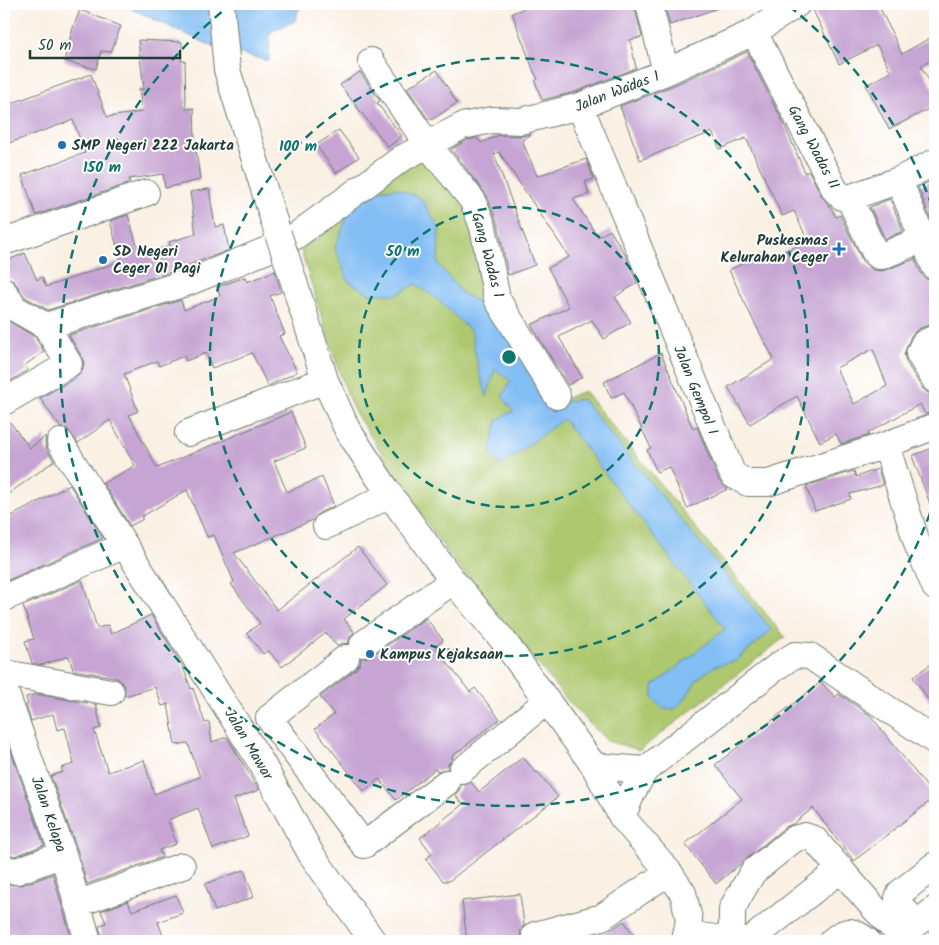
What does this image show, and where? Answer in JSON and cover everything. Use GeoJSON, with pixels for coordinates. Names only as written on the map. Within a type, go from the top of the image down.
{"type":"FeatureCollection","features":[{"type":"Feature","properties":{"kind":"street"},"geometry":{"type":"LineString","coordinates":[[221,4],[227,70],[325,380],[347,429],[390,494],[453,580],[503,640],[594,766],[622,817],[669,872],[682,893],[689,920],[686,938],[737,941],[840,869]]}},
{"type":"Feature","properties":{"kind":"street"},"geometry":{"type":"LineString","coordinates":[[649,4],[666,72]]}},
{"type":"Feature","properties":{"kind":"street","name":"Jalan Wadas 1"},"geometry":{"type":"LineString","coordinates":[[46,326],[189,282],[272,248],[294,237],[401,159],[462,126],[492,120],[521,121],[543,117],[580,106],[666,72],[754,32],[797,4]]}},
{"type":"Feature","properties":{"kind":"street","name":"Gang Wadas II"},"geometry":{"type":"LineString","coordinates":[[754,32],[835,190],[842,197],[849,198],[899,180],[935,162]]}},
{"type":"Feature","properties":{"kind":"street","name":"Gang Wadas 1"},"geometry":{"type":"LineString","coordinates":[[371,61],[427,144],[473,201],[483,228],[497,299],[557,396]]}},
{"type":"Feature","properties":{"kind":"street","name":"Jalan Gempol I"},"geometry":{"type":"LineString","coordinates":[[580,106],[733,475],[748,483],[768,483],[886,445],[935,426]]}},
{"type":"Feature","properties":{"kind":"street"},"geometry":{"type":"LineString","coordinates":[[899,180],[935,266]]}},
{"type":"Feature","properties":{"kind":"street"},"geometry":{"type":"LineString","coordinates":[[4,242],[146,193]]}},
{"type":"Feature","properties":{"kind":"street"},"geometry":{"type":"LineString","coordinates":[[849,198],[874,250],[879,256],[918,242],[922,237]]}},
{"type":"Feature","properties":{"kind":"street"},"geometry":{"type":"LineString","coordinates":[[4,292],[14,308],[46,326],[69,364],[4,402]]}},
{"type":"Feature","properties":{"kind":"street"},"geometry":{"type":"LineString","coordinates":[[935,338],[924,343],[919,354],[935,380]]}},
{"type":"Feature","properties":{"kind":"street"},"geometry":{"type":"LineString","coordinates":[[188,433],[325,380]]}},
{"type":"Feature","properties":{"kind":"street","name":"Jalan Mawar"},"geometry":{"type":"LineString","coordinates":[[60,442],[262,764],[311,854],[373,941]]}},
{"type":"Feature","properties":{"kind":"street"},"geometry":{"type":"LineString","coordinates":[[886,445],[918,546],[935,586]]}},
{"type":"Feature","properties":{"kind":"street"},"geometry":{"type":"LineString","coordinates":[[326,526],[390,494]]}},
{"type":"Feature","properties":{"kind":"street"},"geometry":{"type":"LineString","coordinates":[[4,598],[125,545]]}},
{"type":"Feature","properties":{"kind":"street"},"geometry":{"type":"LineString","coordinates":[[453,580],[355,651],[269,718],[364,846],[547,701]]}},
{"type":"Feature","properties":{"kind":"street"},"geometry":{"type":"LineString","coordinates":[[622,817],[644,770],[795,655],[810,656],[935,741]]}},
{"type":"Feature","properties":{"kind":"street"},"geometry":{"type":"LineString","coordinates":[[4,673],[111,692]]}},
{"type":"Feature","properties":{"kind":"street","name":"Jalan Kelapa"},"geometry":{"type":"LineString","coordinates":[[4,688],[63,854],[88,941]]}},
{"type":"Feature","properties":{"kind":"street"},"geometry":{"type":"LineString","coordinates":[[594,766],[644,770]]}},
{"type":"Feature","properties":{"kind":"street"},"geometry":{"type":"LineString","coordinates":[[737,941],[732,909],[753,872],[794,839],[805,836],[814,839],[874,908],[911,927]]}},
{"type":"Feature","properties":{"kind":"street"},"geometry":{"type":"LineString","coordinates":[[4,868],[17,871],[63,854]]}},
{"type":"Feature","properties":{"kind":"street"},"geometry":{"type":"LineString","coordinates":[[911,927],[898,904],[900,892],[935,865]]}},
{"type":"Feature","properties":{"kind":"street"},"geometry":{"type":"LineString","coordinates":[[77,904],[182,866]]}},
{"type":"Feature","properties":{"kind":"street"},"geometry":{"type":"LineString","coordinates":[[535,935],[602,917],[669,872]]}},
{"type":"Feature","properties":{"kind":"street"},"geometry":{"type":"LineString","coordinates":[[832,941],[842,933],[854,932],[867,941]]}},
{"type":"Feature","properties":{"kind":"green space"},"geometry":{"type":"Polygon","coordinates":[[[427,138],[462,193],[497,299],[564,399],[584,391],[785,637],[640,750],[607,741],[566,699],[443,547],[353,409],[338,369],[297,238],[427,138]]]}},
{"type":"Feature","properties":{"kind":"water"},"geometry":{"type":"Polygon","coordinates":[[[121,4],[296,4],[299,8],[295,21],[270,32],[269,61],[214,47],[121,4]]]}},
{"type":"Feature","properties":{"kind":"water"},"geometry":{"type":"Polygon","coordinates":[[[397,188],[421,198],[439,228],[438,264],[462,293],[489,309],[558,403],[582,399],[772,630],[736,661],[715,666],[697,679],[685,699],[675,709],[664,709],[653,699],[653,686],[725,629],[563,419],[501,466],[490,454],[497,420],[513,411],[502,396],[511,381],[495,369],[487,397],[479,372],[471,331],[439,301],[416,284],[397,294],[370,294],[348,281],[335,248],[346,220],[341,216],[375,190],[397,188]]]}},
{"type":"Feature","properties":{"kind":"building"},"geometry":{"type":"Polygon","coordinates":[[[535,4],[634,4],[642,37],[630,40],[636,68],[575,92],[542,100],[535,81],[538,79],[512,13],[535,4]]]}},
{"type":"Feature","properties":{"kind":"building"},"geometry":{"type":"Polygon","coordinates":[[[664,4],[722,4],[723,6],[670,25],[664,4]]]}},
{"type":"Feature","properties":{"kind":"building"},"geometry":{"type":"Polygon","coordinates":[[[812,4],[878,4],[902,54],[935,35],[935,58],[921,66],[935,92],[935,106],[889,129],[866,85],[891,72],[877,45],[839,64],[811,6],[812,4]]]}},
{"type":"Feature","properties":{"kind":"building"},"geometry":{"type":"Polygon","coordinates":[[[80,10],[121,26],[111,52],[101,51],[96,69],[64,61],[80,10]]]}},
{"type":"Feature","properties":{"kind":"building"},"geometry":{"type":"Polygon","coordinates":[[[138,40],[182,42],[181,61],[185,61],[186,109],[194,108],[195,142],[200,180],[165,188],[163,174],[129,179],[130,183],[36,215],[22,175],[85,153],[73,120],[4,145],[4,106],[91,74],[107,117],[142,112],[139,89],[144,89],[138,40]]]}},
{"type":"Feature","properties":{"kind":"building"},"geometry":{"type":"Polygon","coordinates":[[[747,52],[785,126],[805,173],[809,171],[822,197],[836,217],[840,215],[863,262],[873,270],[882,271],[915,259],[926,279],[935,282],[935,323],[918,329],[911,336],[904,354],[906,362],[922,388],[928,393],[935,395],[935,411],[925,414],[920,404],[868,433],[869,435],[841,444],[836,434],[820,442],[797,396],[750,424],[728,387],[774,359],[729,270],[762,254],[765,260],[808,241],[794,211],[782,216],[746,138],[720,149],[712,132],[640,160],[620,106],[672,86],[747,52]],[[873,349],[836,368],[854,404],[887,386],[873,349]]]}},
{"type":"Feature","properties":{"kind":"building"},"geometry":{"type":"Polygon","coordinates":[[[437,70],[457,103],[433,119],[428,119],[407,88],[437,70]]]}},
{"type":"Feature","properties":{"kind":"building"},"geometry":{"type":"Polygon","coordinates":[[[360,72],[380,101],[377,103],[402,136],[388,147],[340,85],[360,72]]]}},
{"type":"Feature","properties":{"kind":"building"},"geometry":{"type":"Polygon","coordinates":[[[339,130],[359,157],[336,173],[316,145],[339,130]]]}},
{"type":"Feature","properties":{"kind":"building"},"geometry":{"type":"Polygon","coordinates":[[[532,134],[522,140],[537,176],[586,159],[594,179],[585,182],[589,194],[573,199],[598,237],[610,230],[626,256],[637,283],[615,297],[631,322],[604,339],[592,320],[559,337],[582,377],[568,385],[531,325],[569,307],[548,268],[569,257],[499,152],[494,154],[535,265],[508,275],[498,224],[487,196],[451,149],[467,140],[477,138],[481,143],[499,135],[521,136],[532,134]]]}},
{"type":"Feature","properties":{"kind":"building"},"geometry":{"type":"Polygon","coordinates":[[[935,179],[935,230],[918,187],[935,179]]]}},
{"type":"Feature","properties":{"kind":"building"},"geometry":{"type":"Polygon","coordinates":[[[209,189],[215,227],[224,225],[229,250],[170,272],[48,310],[25,297],[11,279],[4,277],[4,262],[25,253],[37,280],[42,277],[46,287],[121,261],[110,221],[128,215],[140,255],[170,246],[169,242],[196,234],[190,192],[209,189]]]}},
{"type":"Feature","properties":{"kind":"building"},"geometry":{"type":"Polygon","coordinates":[[[890,199],[903,231],[885,239],[870,207],[890,199]]]}},
{"type":"Feature","properties":{"kind":"building"},"geometry":{"type":"Polygon","coordinates":[[[275,271],[281,292],[270,296],[285,334],[279,336],[297,372],[268,386],[252,353],[212,368],[206,353],[186,361],[184,356],[159,366],[157,361],[124,374],[138,411],[129,415],[157,468],[291,412],[306,448],[274,461],[287,492],[322,477],[334,506],[319,513],[313,520],[234,553],[277,610],[358,547],[387,585],[344,619],[354,632],[348,644],[343,643],[337,646],[326,633],[282,667],[268,650],[263,654],[247,633],[260,623],[231,584],[234,582],[214,535],[207,537],[187,490],[141,517],[143,519],[130,526],[103,483],[135,466],[110,420],[78,443],[67,429],[60,427],[40,398],[77,377],[82,371],[84,363],[82,357],[69,335],[181,300],[184,310],[220,296],[217,287],[245,277],[247,282],[275,271]]]}},
{"type":"Feature","properties":{"kind":"building"},"geometry":{"type":"Polygon","coordinates":[[[4,318],[35,337],[44,352],[25,365],[28,370],[4,385],[4,318]]]}},
{"type":"Feature","properties":{"kind":"building"},"geometry":{"type":"Polygon","coordinates":[[[661,353],[693,429],[697,427],[719,481],[728,489],[687,508],[669,467],[657,472],[647,450],[651,448],[624,392],[611,398],[604,382],[661,353]]]}},
{"type":"Feature","properties":{"kind":"building"},"geometry":{"type":"Polygon","coordinates":[[[4,417],[6,417],[30,448],[46,436],[47,450],[54,461],[4,497],[4,417]]]}},
{"type":"Feature","properties":{"kind":"building"},"geometry":{"type":"Polygon","coordinates":[[[935,447],[935,514],[934,514],[912,456],[935,447]]]}},
{"type":"Feature","properties":{"kind":"building"},"geometry":{"type":"Polygon","coordinates":[[[878,469],[883,485],[850,494],[851,499],[815,511],[806,486],[854,471],[856,477],[878,469]]]}},
{"type":"Feature","properties":{"kind":"building"},"geometry":{"type":"Polygon","coordinates":[[[70,485],[103,538],[4,582],[4,520],[70,485]]]}},
{"type":"Feature","properties":{"kind":"building"},"geometry":{"type":"Polygon","coordinates":[[[82,580],[97,628],[108,625],[111,634],[151,615],[183,667],[191,689],[193,688],[205,723],[209,722],[212,742],[227,737],[259,790],[234,799],[248,836],[213,849],[198,808],[168,820],[176,844],[159,850],[162,857],[87,884],[77,849],[51,776],[63,772],[61,768],[74,764],[65,728],[57,730],[53,714],[31,721],[26,705],[28,704],[26,697],[36,694],[98,705],[96,705],[101,728],[94,730],[108,772],[144,760],[154,794],[200,777],[188,743],[175,745],[168,704],[162,706],[155,687],[125,696],[125,687],[120,680],[114,677],[73,670],[69,656],[42,665],[32,663],[25,641],[34,639],[23,606],[82,580]]]}},
{"type":"Feature","properties":{"kind":"building"},"geometry":{"type":"Polygon","coordinates":[[[426,618],[443,640],[435,647],[470,692],[475,688],[500,719],[451,757],[453,758],[448,764],[448,769],[437,771],[435,769],[396,800],[379,779],[364,791],[315,729],[334,714],[320,697],[355,670],[360,664],[361,658],[372,656],[426,618]]]}},
{"type":"Feature","properties":{"kind":"building"},"geometry":{"type":"Polygon","coordinates":[[[935,661],[935,710],[913,677],[935,661]]]}},
{"type":"Feature","properties":{"kind":"building"},"geometry":{"type":"Polygon","coordinates":[[[821,682],[835,697],[839,694],[870,715],[935,797],[854,861],[813,808],[793,824],[785,827],[716,884],[685,844],[742,799],[715,765],[821,682]]]}},
{"type":"Feature","properties":{"kind":"building"},"geometry":{"type":"Polygon","coordinates":[[[4,732],[44,845],[15,856],[4,853],[4,732]]]}},
{"type":"Feature","properties":{"kind":"building"},"geometry":{"type":"Polygon","coordinates":[[[523,757],[558,797],[449,881],[443,881],[426,859],[432,854],[420,838],[463,804],[455,795],[460,789],[460,784],[471,782],[479,792],[523,757]]]}},
{"type":"Feature","properties":{"kind":"building"},"geometry":{"type":"Polygon","coordinates":[[[244,870],[254,897],[215,911],[205,884],[244,870]]]}},
{"type":"Feature","properties":{"kind":"building"},"geometry":{"type":"Polygon","coordinates":[[[53,874],[72,941],[4,941],[4,884],[22,885],[53,874]]]}},
{"type":"Feature","properties":{"kind":"building"},"geometry":{"type":"Polygon","coordinates":[[[520,894],[524,925],[520,932],[522,941],[467,941],[462,901],[520,894]]]}},
{"type":"Feature","properties":{"kind":"building"},"geometry":{"type":"Polygon","coordinates":[[[176,895],[183,913],[158,922],[165,941],[103,941],[99,926],[106,923],[101,911],[128,901],[132,911],[176,895]]]}},
{"type":"Feature","properties":{"kind":"building"},"geometry":{"type":"Polygon","coordinates":[[[624,921],[638,941],[594,941],[624,921]]]}},
{"type":"Feature","properties":{"kind":"place","name":"SMP Negeri 222 Jakarta"},"geometry":{"type":"Point","coordinates":[62,145]}},
{"type":"Feature","properties":{"kind":"place","name":"Puskesmas Kelurahan Ceger"},"geometry":{"type":"Point","coordinates":[839,249]}},
{"type":"Feature","properties":{"kind":"place","name":"SD Negeri Ceger 01 Pagi"},"geometry":{"type":"Point","coordinates":[103,260]}},
{"type":"Feature","properties":{"kind":"place","name":"Kampus Kejaksaan"},"geometry":{"type":"Point","coordinates":[370,654]}}]}
